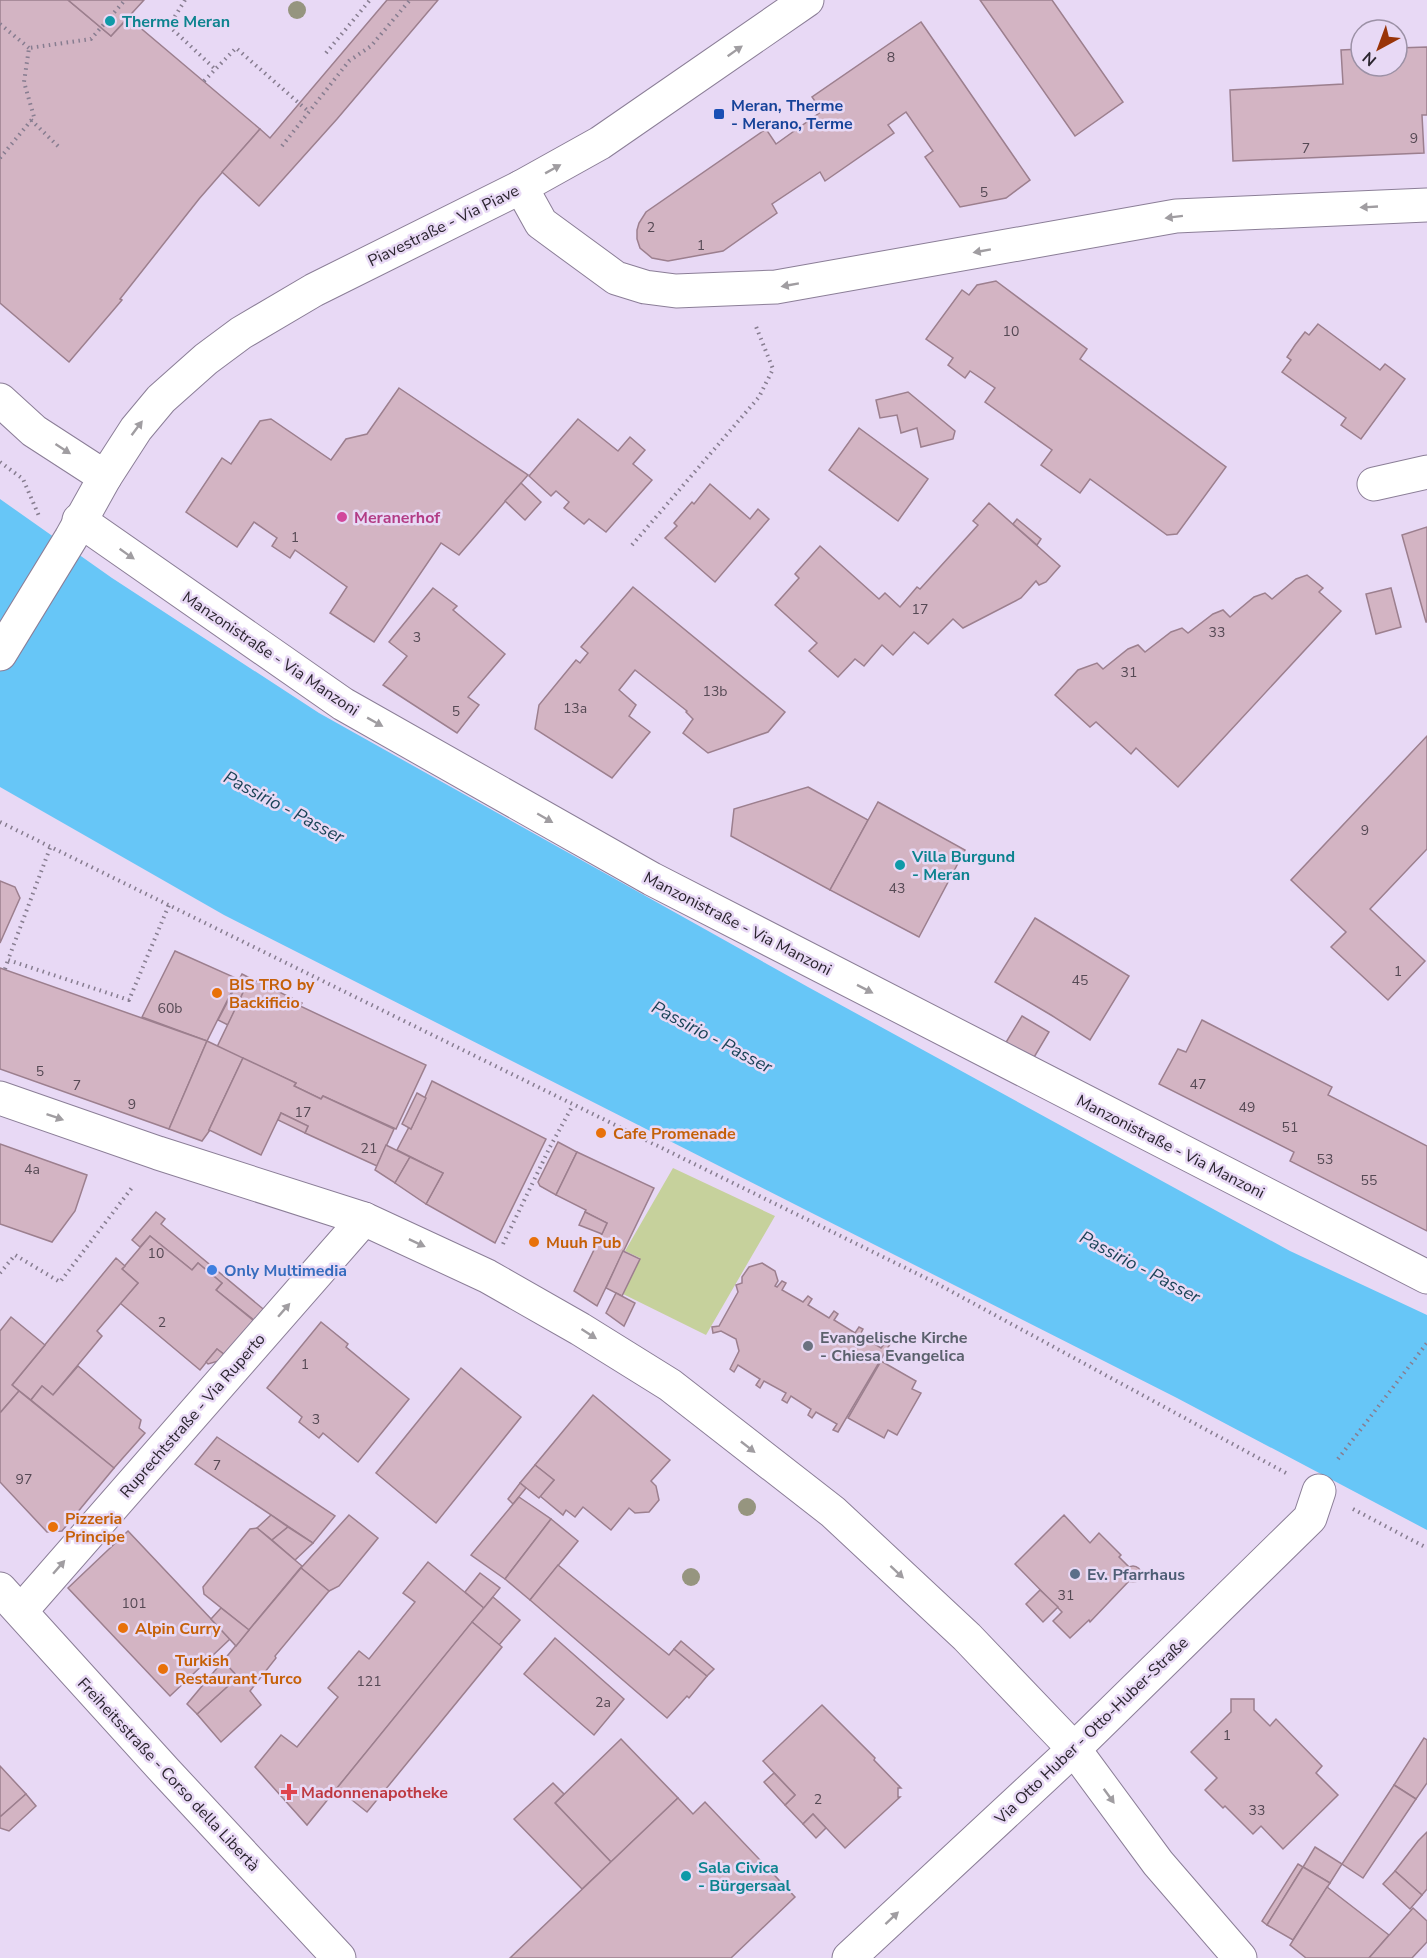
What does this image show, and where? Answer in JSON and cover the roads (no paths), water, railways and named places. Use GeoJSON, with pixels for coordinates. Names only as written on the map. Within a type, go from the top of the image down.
{"type":"FeatureCollection","features":[{"type":"Feature","properties":{"kind":"street","name":"Piavestraße - Via Piave"},"geometry":{"type":"LineString","coordinates":[[0,654],[136,429],[161,399],[206,359],[241,333],[314,290],[520,187],[600,143],[807,0]]}},
{"type":"Feature","properties":{"kind":"street"},"geometry":{"type":"LineString","coordinates":[[520,187],[541,223],[616,278],[645,287],[676,291],[776,287],[1176,216],[1427,205]]}},
{"type":"Feature","properties":{"kind":"street"},"geometry":{"type":"LineString","coordinates":[[0,400],[34,431],[105,477]]}},
{"type":"Feature","properties":{"kind":"street"},"geometry":{"type":"LineString","coordinates":[[1374,484],[1427,472]]}},
{"type":"Feature","properties":{"kind":"street","name":"Manzonistraße - Via Manzoni"},"geometry":{"type":"LineString","coordinates":[[75,529],[343,704],[642,874],[1427,1277]]}},
{"type":"Feature","properties":{"kind":"street"},"geometry":{"type":"LineString","coordinates":[[0,1098],[158,1153],[364,1219],[487,1276],[580,1329],[670,1385],[833,1512],[967,1637],[1074,1749],[1158,1863],[1240,1958]]}},
{"type":"Feature","properties":{"kind":"street","name":"Ruprechtstraße - Via Ruperto"},"geometry":{"type":"LineString","coordinates":[[10,1600],[364,1219]]}},
{"type":"Feature","properties":{"kind":"street","name":"Via Otto Huber - Otto-Huber-Straße"},"geometry":{"type":"LineString","coordinates":[[849,1958],[1074,1749],[1310,1518],[1319,1491]]}},
{"type":"Feature","properties":{"kind":"street","name":"Freiheitsstraße - Corso della Libertà"},"geometry":{"type":"LineString","coordinates":[[10,1600],[339,1958]]}},
{"type":"Feature","properties":{"kind":"water","name":"Passirio - Passer"},"geometry":{"type":"Polygon","coordinates":[[[0,499],[112,578],[319,713],[808,987],[1290,1251],[1427,1315],[1427,1530],[1177,1398],[224,915],[0,787],[0,499]]]}},
{"type":"Feature","properties":{"kind":"place","name":"Therme Meran"},"geometry":{"type":"Point","coordinates":[110,21]}},
{"type":"Feature","properties":{"kind":"place","name":"Meran, Therme - Merano, Terme"},"geometry":{"type":"Point","coordinates":[719,114]}},
{"type":"Feature","properties":{"kind":"place","name":"Meranerhof"},"geometry":{"type":"Point","coordinates":[342,517]}},
{"type":"Feature","properties":{"kind":"place","name":"Villa Burgund - Meran"},"geometry":{"type":"Point","coordinates":[900,865]}},
{"type":"Feature","properties":{"kind":"place","name":"BIS TRO by Backificio"},"geometry":{"type":"Point","coordinates":[217,993]}},
{"type":"Feature","properties":{"kind":"place","name":"Cafe Promenade"},"geometry":{"type":"Point","coordinates":[601,1133]}},
{"type":"Feature","properties":{"kind":"place","name":"Muuh Pub"},"geometry":{"type":"Point","coordinates":[534,1242]}},
{"type":"Feature","properties":{"kind":"place","name":"Only Multimedia"},"geometry":{"type":"Point","coordinates":[212,1270]}},
{"type":"Feature","properties":{"kind":"place","name":"Evangelische Kirche - Chiesa Evangelica"},"geometry":{"type":"Point","coordinates":[808,1346]}},
{"type":"Feature","properties":{"kind":"place","name":"Pizzeria Principe"},"geometry":{"type":"Point","coordinates":[53,1527]}},
{"type":"Feature","properties":{"kind":"place","name":"Ev. Pfarrhaus"},"geometry":{"type":"Point","coordinates":[1075,1574]}},
{"type":"Feature","properties":{"kind":"place","name":"Alpin Curry"},"geometry":{"type":"Point","coordinates":[123,1628]}},
{"type":"Feature","properties":{"kind":"place","name":"Turkish Restaurant Turco"},"geometry":{"type":"Point","coordinates":[163,1669]}},
{"type":"Feature","properties":{"kind":"place","name":"Madonnenapotheke"},"geometry":{"type":"Point","coordinates":[289,1792]}},
{"type":"Feature","properties":{"kind":"place","name":"Sala Civica - Bürgersaal"},"geometry":{"type":"Point","coordinates":[686,1876]}}]}
